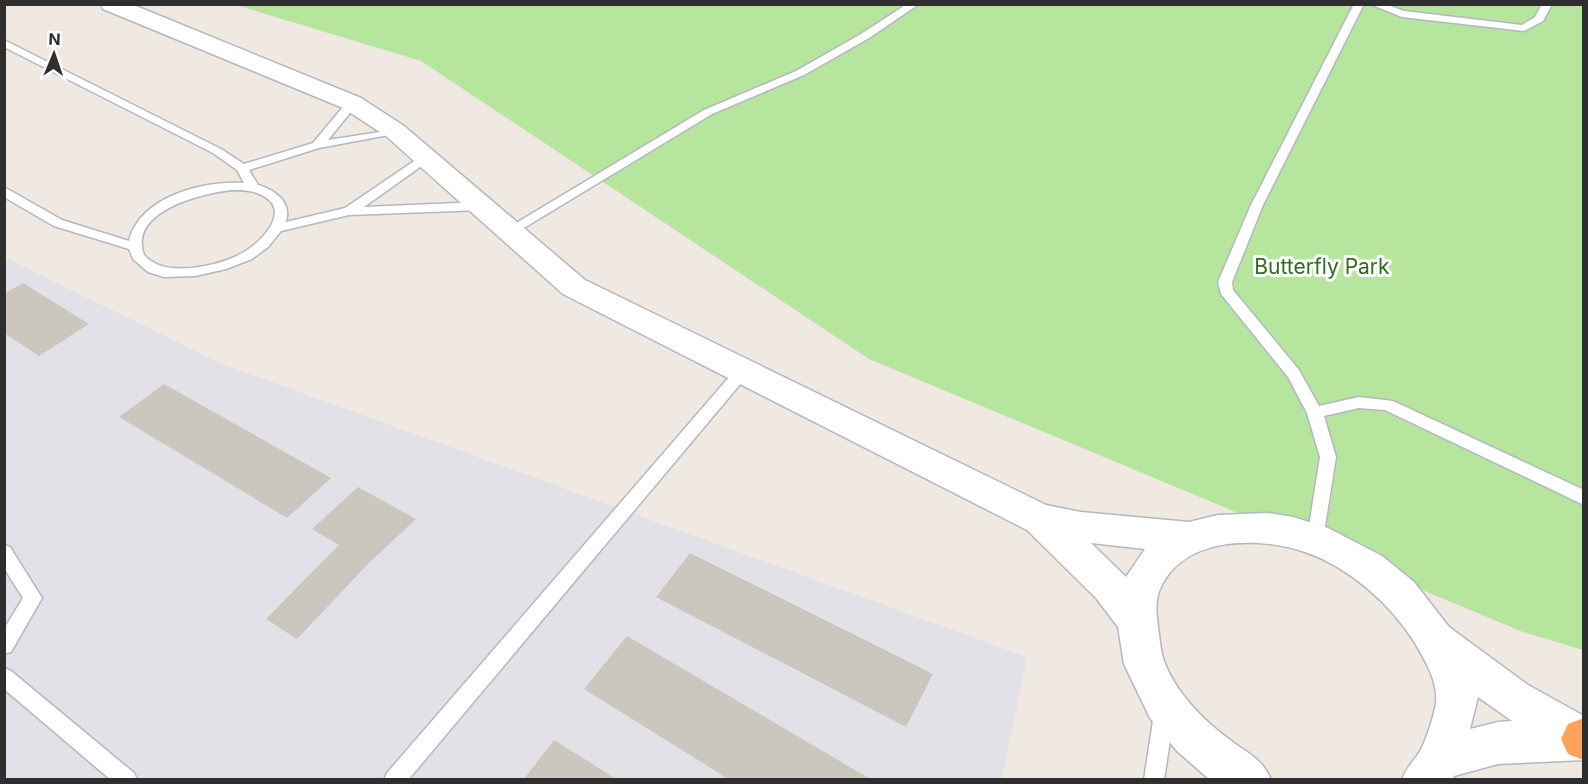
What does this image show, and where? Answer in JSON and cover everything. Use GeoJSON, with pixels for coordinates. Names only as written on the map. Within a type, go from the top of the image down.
{"type":"FeatureCollection","features":[{"type":"Feature","properties":{"kind":"main road"},"geometry":{"type":"LineString","coordinates":[[111,4],[352,103],[395,131],[574,287],[742,372],[1040,519],[1081,527],[1189,538]]}},
{"type":"Feature","properties":{"kind":"main road"},"geometry":{"type":"LineString","coordinates":[[1040,519],[1110,586],[1135,619]]}},
{"type":"Feature","properties":{"kind":"main road"},"geometry":{"type":"LineString","coordinates":[[1244,779],[1199,745],[1164,704],[1142,661],[1135,619],[1143,585],[1161,557],[1189,538],[1226,528],[1269,528],[1315,539],[1355,559],[1392,586],[1424,620],[1446,658],[1458,701],[1432,769]]}},
{"type":"Feature","properties":{"kind":"main road"},"geometry":{"type":"LineString","coordinates":[[1434,639],[1513,699],[1583,739]]}},
{"type":"Feature","properties":{"kind":"main road"},"geometry":{"type":"LineString","coordinates":[[1432,769],[1498,743],[1583,739]]}},
{"type":"Feature","properties":{"kind":"lane"},"geometry":{"type":"LineString","coordinates":[[509,231],[708,112],[800,73],[865,36],[914,4]]}},
{"type":"Feature","properties":{"kind":"lane"},"geometry":{"type":"LineString","coordinates":[[1315,539],[1328,457],[1315,413],[1294,374],[1226,291],[1225,282],[1257,205],[1359,4]]}},
{"type":"Feature","properties":{"kind":"lane"},"geometry":{"type":"LineString","coordinates":[[1375,4],[1402,14],[1524,28],[1539,19],[1547,4]]}},
{"type":"Feature","properties":{"kind":"lane"},"geometry":{"type":"LineString","coordinates":[[4,43],[207,146],[242,168],[253,188]]}},
{"type":"Feature","properties":{"kind":"lane"},"geometry":{"type":"LineString","coordinates":[[318,145],[352,103]]}},
{"type":"Feature","properties":{"kind":"lane"},"geometry":{"type":"LineString","coordinates":[[242,168],[318,145],[395,131]]}},
{"type":"Feature","properties":{"kind":"lane"},"geometry":{"type":"LineString","coordinates":[[349,211],[426,157]]}},
{"type":"Feature","properties":{"kind":"lane"},"geometry":{"type":"LineString","coordinates":[[232,186],[253,188],[268,194],[279,203],[282,214],[278,228],[266,243],[247,256],[223,266],[197,272],[172,273],[152,268],[138,259],[133,246],[137,232],[148,218],[176,200],[210,189],[232,186]]}},
{"type":"Feature","properties":{"kind":"lane"},"geometry":{"type":"LineString","coordinates":[[4,191],[58,223],[133,246]]}},
{"type":"Feature","properties":{"kind":"lane"},"geometry":{"type":"LineString","coordinates":[[278,228],[349,211],[482,206]]}},
{"type":"Feature","properties":{"kind":"lane"},"geometry":{"type":"LineString","coordinates":[[394,780],[742,372]]}},
{"type":"Feature","properties":{"kind":"lane"},"geometry":{"type":"LineString","coordinates":[[1315,413],[1347,402],[1369,401],[1388,405],[1584,498]]}},
{"type":"Feature","properties":{"kind":"lane"},"geometry":{"type":"LineString","coordinates":[[4,552],[33,598],[4,646]]}},
{"type":"Feature","properties":{"kind":"lane"},"geometry":{"type":"LineString","coordinates":[[4,677],[127,780]]}},
{"type":"Feature","properties":{"kind":"lane"},"geometry":{"type":"LineString","coordinates":[[1154,780],[1161,745],[1164,704]]}},
{"type":"Feature","properties":{"kind":"shaded area"},"geometry":{"type":"Polygon","coordinates":[[[4,257],[220,363],[1027,657],[1002,779],[5,779],[4,257]]]}},
{"type":"Feature","properties":{"kind":"green space","name":"Butterfly Park"},"geometry":{"type":"Polygon","coordinates":[[[236,5],[1583,5],[1583,650],[1523,632],[869,359],[421,61],[236,5]]]}},
{"type":"Feature","properties":{"kind":"building"},"geometry":{"type":"Polygon","coordinates":[[[23,283],[89,324],[39,356],[4,333],[4,294],[23,283]]]}},
{"type":"Feature","properties":{"kind":"building"},"geometry":{"type":"Polygon","coordinates":[[[164,384],[331,478],[287,518],[119,417],[164,384]]]}},
{"type":"Feature","properties":{"kind":"building"},"geometry":{"type":"Polygon","coordinates":[[[358,487],[416,519],[369,563],[297,639],[266,619],[339,545],[312,529],[358,487]]]}},
{"type":"Feature","properties":{"kind":"building"},"geometry":{"type":"Polygon","coordinates":[[[690,553],[933,674],[906,727],[656,597],[690,553]]]}},
{"type":"Feature","properties":{"kind":"building"},"geometry":{"type":"Polygon","coordinates":[[[627,636],[872,780],[730,780],[584,689],[627,636]]]}},
{"type":"Feature","properties":{"kind":"building"},"geometry":{"type":"Polygon","coordinates":[[[554,740],[618,780],[523,780],[554,740]]]}}]}
